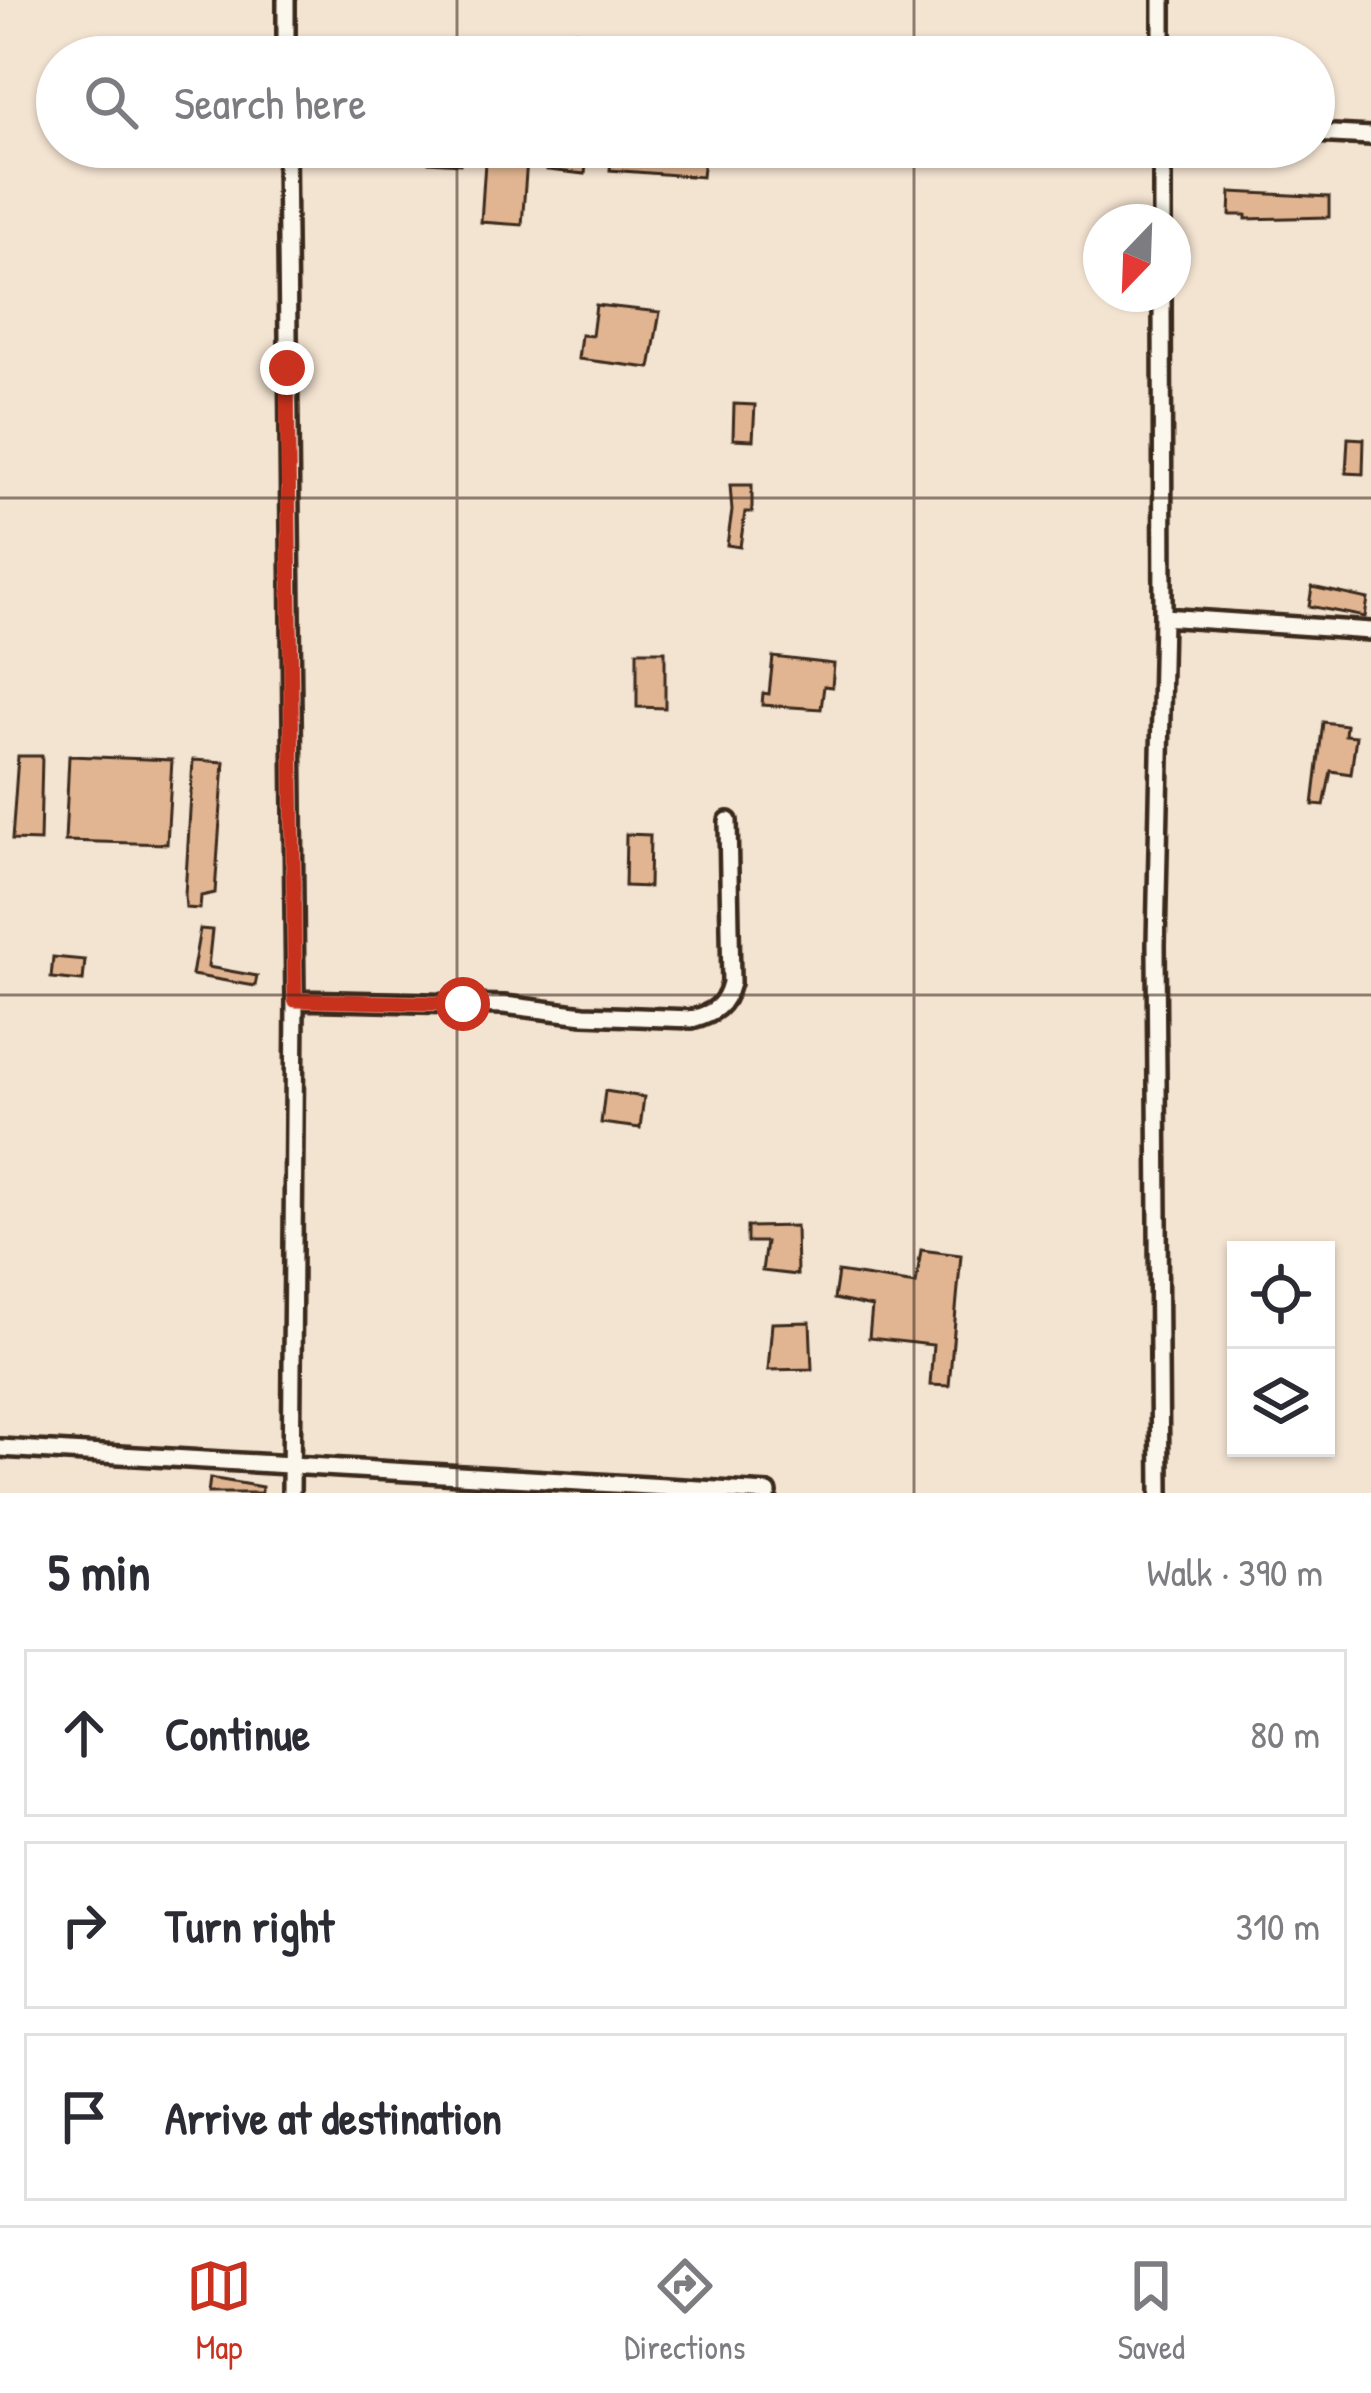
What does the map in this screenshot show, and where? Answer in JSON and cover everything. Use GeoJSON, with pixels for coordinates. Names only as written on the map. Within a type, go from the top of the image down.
{"type":"FeatureCollection","features":[{"type":"Feature","properties":{"kind":"street"},"geometry":{"type":"LineString","coordinates":[[286,0],[286,36]]}},
{"type":"Feature","properties":{"kind":"street"},"geometry":{"type":"LineString","coordinates":[[1162,0],[1162,36]]}},
{"type":"Feature","properties":{"kind":"street"},"geometry":{"type":"LineString","coordinates":[[1335,134],[1371,136]]}},
{"type":"Feature","properties":{"kind":"street"},"geometry":{"type":"LineString","coordinates":[[286,168],[295,1000],[291,1493]]}},
{"type":"Feature","properties":{"kind":"street"},"geometry":{"type":"LineString","coordinates":[[1162,168],[1162,204]]}},
{"type":"Feature","properties":{"kind":"street"},"geometry":{"type":"LineString","coordinates":[[1160,1493],[1156,945],[1162,312]]}},
{"type":"Feature","properties":{"kind":"street"},"geometry":{"type":"LineString","coordinates":[[1162,617],[1371,631]]}},
{"type":"Feature","properties":{"kind":"street"},"geometry":{"type":"LineString","coordinates":[[295,1000],[504,1005],[584,1016],[707,1015],[720,1007],[731,983],[728,821]]}},
{"type":"Feature","properties":{"kind":"street"},"geometry":{"type":"LineString","coordinates":[[0,1448],[768,1493]]}},
{"type":"Feature","properties":{"kind":"building"},"geometry":{"type":"Polygon","coordinates":[[[485,168],[526,168],[522,225],[481,222],[485,168]]]}},
{"type":"Feature","properties":{"kind":"building"},"geometry":{"type":"Polygon","coordinates":[[[547,168],[586,168],[585,174],[547,168]]]}},
{"type":"Feature","properties":{"kind":"building"},"geometry":{"type":"Polygon","coordinates":[[[610,168],[703,168],[702,177],[610,168]]]}},
{"type":"Feature","properties":{"kind":"building"},"geometry":{"type":"Polygon","coordinates":[[[1231,192],[1329,197],[1329,217],[1246,219],[1246,215],[1230,215],[1231,192]]]}},
{"type":"Feature","properties":{"kind":"building"},"geometry":{"type":"Polygon","coordinates":[[[596,305],[660,312],[650,368],[578,359],[581,335],[592,336],[596,305]]]}},
{"type":"Feature","properties":{"kind":"building"},"geometry":{"type":"Polygon","coordinates":[[[734,404],[755,405],[753,440],[733,439],[734,404]]]}},
{"type":"Feature","properties":{"kind":"building"},"geometry":{"type":"Polygon","coordinates":[[[1348,438],[1364,439],[1363,474],[1346,473],[1348,438]]]}},
{"type":"Feature","properties":{"kind":"building"},"geometry":{"type":"Polygon","coordinates":[[[730,485],[752,485],[752,512],[745,512],[740,547],[727,545],[730,485]]]}},
{"type":"Feature","properties":{"kind":"building"},"geometry":{"type":"Polygon","coordinates":[[[1312,587],[1368,599],[1365,617],[1309,606],[1312,587]]]}},
{"type":"Feature","properties":{"kind":"building"},"geometry":{"type":"Polygon","coordinates":[[[637,651],[665,651],[665,708],[637,707],[637,651]]]}},
{"type":"Feature","properties":{"kind":"building"},"geometry":{"type":"Polygon","coordinates":[[[773,657],[834,664],[832,687],[824,686],[821,709],[762,705],[763,693],[769,694],[773,657]]]}},
{"type":"Feature","properties":{"kind":"building"},"geometry":{"type":"Polygon","coordinates":[[[1323,722],[1346,725],[1345,735],[1356,736],[1351,774],[1331,771],[1324,806],[1313,805],[1323,722]]]}},
{"type":"Feature","properties":{"kind":"building"},"geometry":{"type":"Polygon","coordinates":[[[18,756],[42,756],[40,841],[12,840],[18,756]]]}},
{"type":"Feature","properties":{"kind":"building"},"geometry":{"type":"Polygon","coordinates":[[[69,756],[172,760],[167,844],[65,841],[69,756]]]}},
{"type":"Feature","properties":{"kind":"building"},"geometry":{"type":"Polygon","coordinates":[[[193,760],[224,762],[215,893],[201,896],[200,909],[186,908],[185,895],[193,760]]]}},
{"type":"Feature","properties":{"kind":"building"},"geometry":{"type":"Polygon","coordinates":[[[626,834],[650,835],[649,887],[625,886],[626,834]]]}},
{"type":"Feature","properties":{"kind":"building"},"geometry":{"type":"Polygon","coordinates":[[[200,929],[212,930],[208,967],[257,976],[255,986],[192,975],[200,929]]]}},
{"type":"Feature","properties":{"kind":"building"},"geometry":{"type":"Polygon","coordinates":[[[53,957],[85,960],[83,981],[51,978],[53,957]]]}},
{"type":"Feature","properties":{"kind":"building"},"geometry":{"type":"Polygon","coordinates":[[[605,1091],[644,1097],[640,1128],[601,1123],[605,1091]]]}},
{"type":"Feature","properties":{"kind":"building"},"geometry":{"type":"Polygon","coordinates":[[[796,1226],[797,1275],[762,1271],[766,1242],[747,1242],[747,1227],[796,1226]]]}},
{"type":"Feature","properties":{"kind":"building"},"geometry":{"type":"Polygon","coordinates":[[[921,1250],[961,1255],[949,1386],[930,1385],[933,1345],[869,1338],[872,1307],[834,1299],[838,1272],[916,1284],[921,1250]]]}},
{"type":"Feature","properties":{"kind":"building"},"geometry":{"type":"Polygon","coordinates":[[[810,1322],[812,1369],[768,1370],[772,1323],[810,1322]]]}},
{"type":"Feature","properties":{"kind":"building"},"geometry":{"type":"Polygon","coordinates":[[[210,1478],[262,1487],[261,1493],[208,1493],[210,1478]]]}},
{"type":"Feature","properties":{"kind":"route"},"geometry":{"type":"LineString","coordinates":[[287,368],[295,1000],[463,1004]]}}]}
